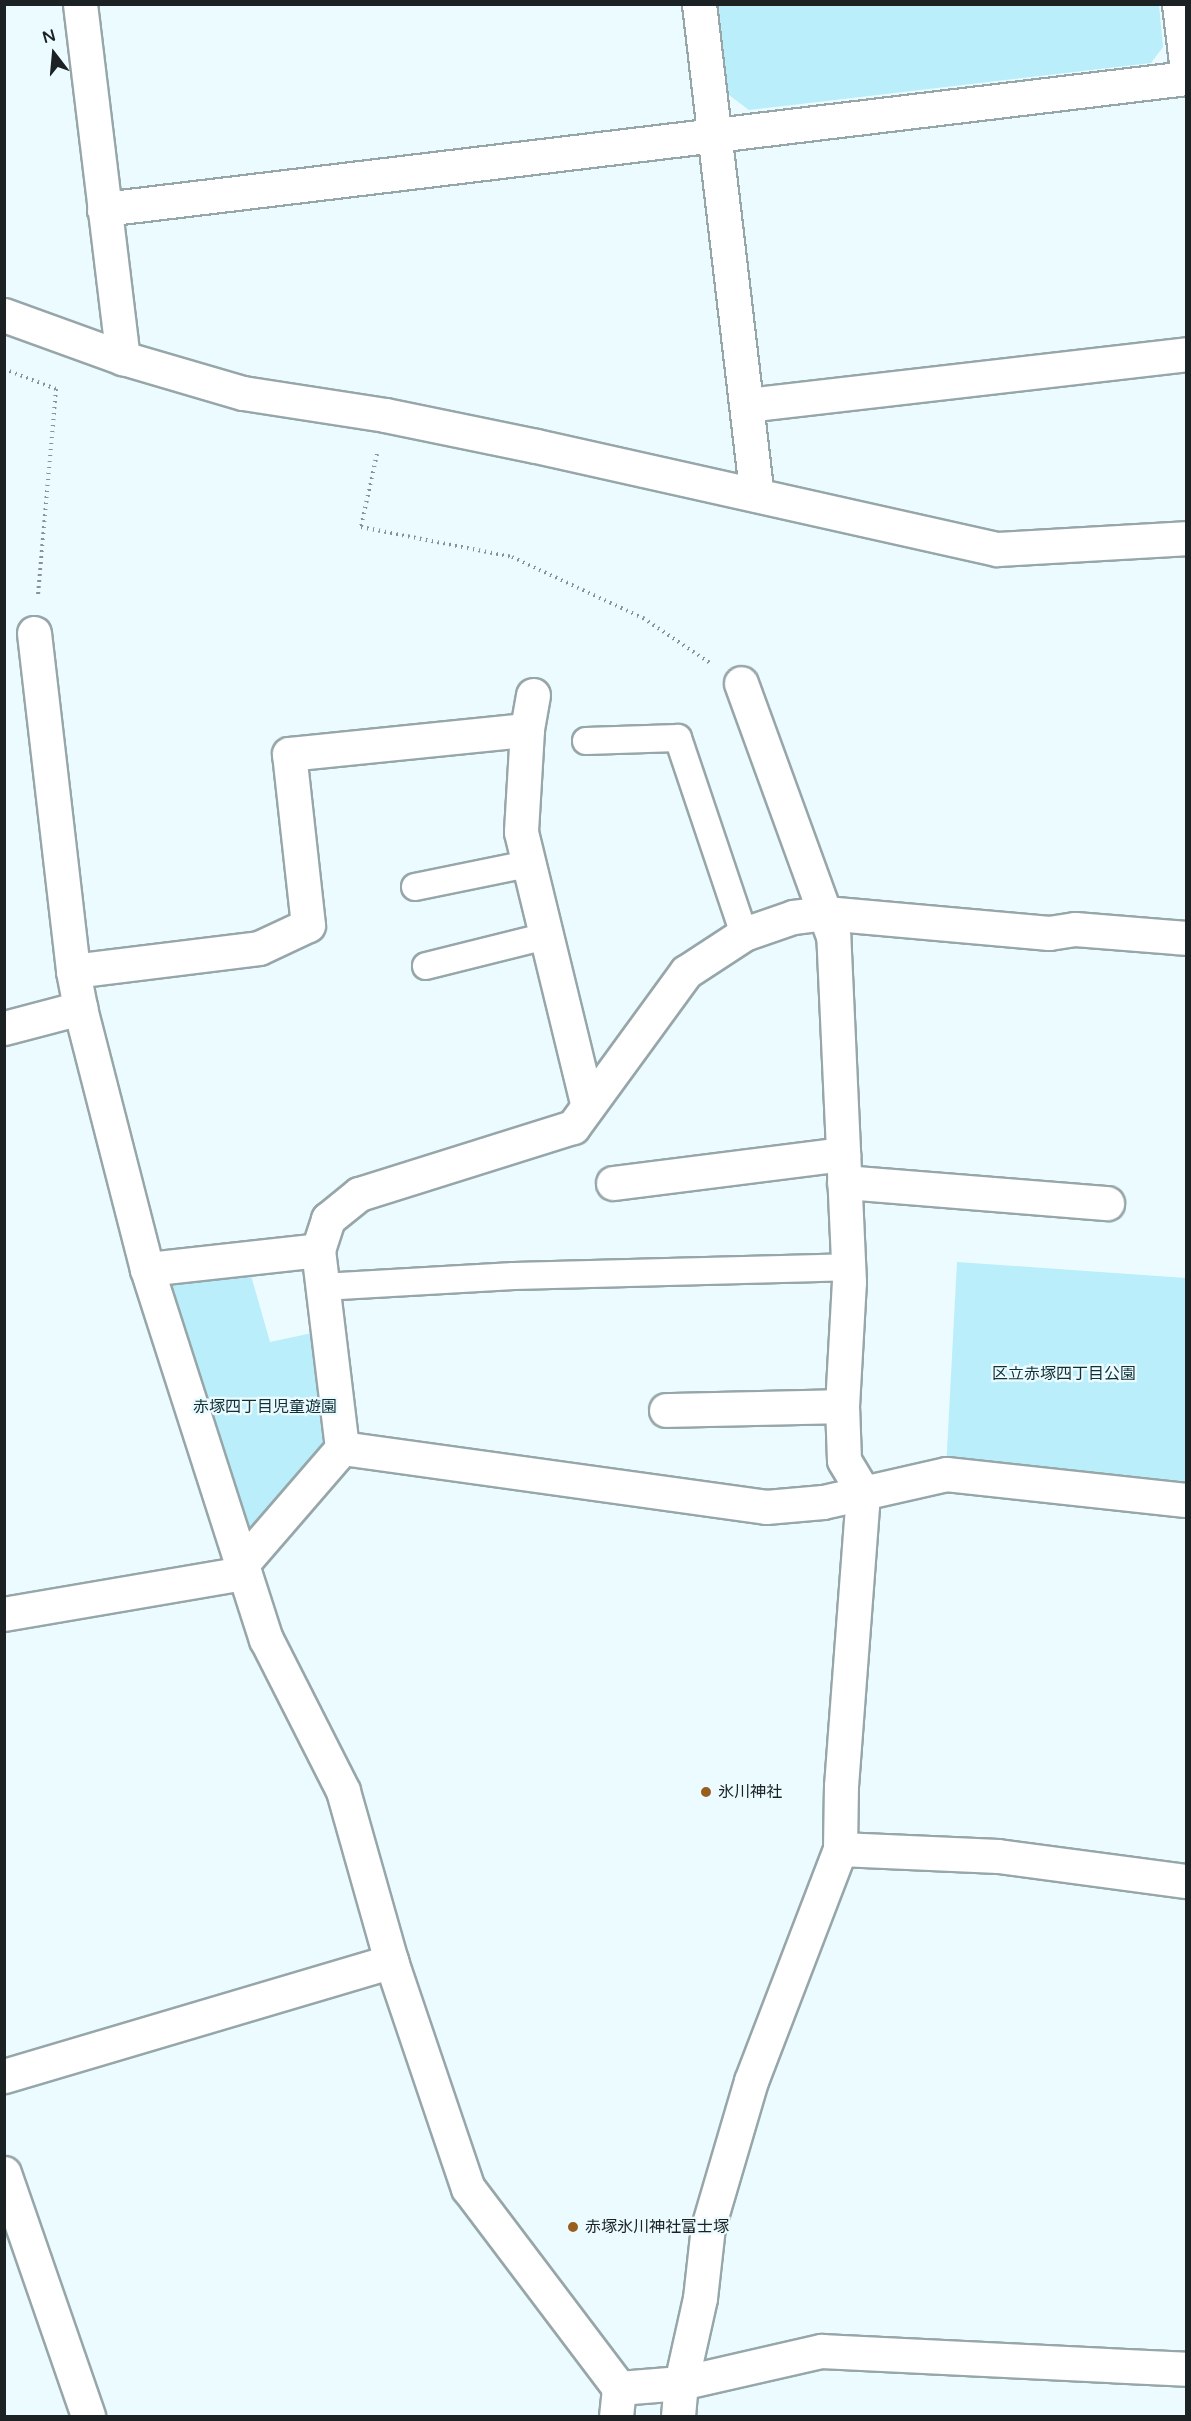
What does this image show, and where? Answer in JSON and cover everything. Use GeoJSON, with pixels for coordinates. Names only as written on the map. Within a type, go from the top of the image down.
{"type":"FeatureCollection","features":[{"type":"Feature","properties":{"kind":"street"},"geometry":{"type":"LineString","coordinates":[[80,4],[123,358]]}},
{"type":"Feature","properties":{"kind":"street"},"geometry":{"type":"LineString","coordinates":[[699,4],[757,495]]}},
{"type":"Feature","properties":{"kind":"street"},"geometry":{"type":"LineString","coordinates":[[1179,4],[1186,63]]}},
{"type":"Feature","properties":{"kind":"street"},"geometry":{"type":"LineString","coordinates":[[104,209],[714,137],[1186,78]]}},
{"type":"Feature","properties":{"kind":"street"},"geometry":{"type":"LineString","coordinates":[[4,315],[123,358],[243,393],[385,415],[996,549],[1186,538]]}},
{"type":"Feature","properties":{"kind":"street"},"geometry":{"type":"LineString","coordinates":[[747,405],[1186,354]]}},
{"type":"Feature","properties":{"kind":"street"},"geometry":{"type":"LineString","coordinates":[[34,633],[73,970],[80,1008],[147,1269],[266,1639],[344,1791],[391,1960],[468,2188],[617,2402],[681,2383],[820,2350],[1186,2369]]}},
{"type":"Feature","properties":{"kind":"street"},"geometry":{"type":"LineString","coordinates":[[678,2416],[681,2383],[700,2298],[708,2227],[747,2092],[840,1849],[841,1786],[863,1492],[844,1460],[842,1406],[848,1266],[833,936],[741,683]]}},
{"type":"Feature","properties":{"kind":"street"},"geometry":{"type":"LineString","coordinates":[[533,695],[527,730],[521,832],[588,1106]]}},
{"type":"Feature","properties":{"kind":"street"},"geometry":{"type":"LineString","coordinates":[[73,970],[259,948],[308,925],[288,754],[527,730]]}},
{"type":"Feature","properties":{"kind":"street"},"geometry":{"type":"LineString","coordinates":[[4,1614],[243,1569],[342,1448],[318,1250],[328,1219],[359,1194],[573,1127],[686,972],[744,934],[793,917],[825,913],[1049,933],[1075,929],[1186,938]]}},
{"type":"Feature","properties":{"kind":"street"},"geometry":{"type":"LineString","coordinates":[[4,1028],[80,1008]]}},
{"type":"Feature","properties":{"kind":"street"},"geometry":{"type":"LineString","coordinates":[[613,1183],[844,1168],[1107,1203]]}},
{"type":"Feature","properties":{"kind":"street"},"geometry":{"type":"LineString","coordinates":[[147,1269],[318,1250]]}},
{"type":"Feature","properties":{"kind":"street"},"geometry":{"type":"LineString","coordinates":[[666,1410],[842,1406]]}},
{"type":"Feature","properties":{"kind":"street"},"geometry":{"type":"LineString","coordinates":[[342,1448],[766,1508],[823,1502],[946,1473],[1186,1500]]}},
{"type":"Feature","properties":{"kind":"street"},"geometry":{"type":"LineString","coordinates":[[840,1849],[998,1856],[1186,1881]]}},
{"type":"Feature","properties":{"kind":"street"},"geometry":{"type":"LineString","coordinates":[[4,2076],[391,1960]]}},
{"type":"Feature","properties":{"kind":"street"},"geometry":{"type":"LineString","coordinates":[[4,2173],[88,2416]]}},
{"type":"Feature","properties":{"kind":"lane"},"geometry":{"type":"LineString","coordinates":[[586,741],[678,738],[744,934]]}},
{"type":"Feature","properties":{"kind":"lane"},"geometry":{"type":"LineString","coordinates":[[415,887],[528,864]]}},
{"type":"Feature","properties":{"kind":"lane"},"geometry":{"type":"LineString","coordinates":[[426,966],[546,936]]}},
{"type":"Feature","properties":{"kind":"lane"},"geometry":{"type":"LineString","coordinates":[[322,1287],[514,1276],[848,1266]]}},
{"type":"Feature","properties":{"kind":"path"},"geometry":{"type":"LineString","coordinates":[[4,369],[56,388],[34,633]]}},
{"type":"Feature","properties":{"kind":"path"},"geometry":{"type":"LineString","coordinates":[[385,415],[361,527],[512,557],[643,618],[741,683]]}},
{"type":"Feature","properties":{"kind":"green space"},"geometry":{"type":"Polygon","coordinates":[[[716,5],[1159,5],[1163,47],[1151,63],[749,110],[725,92],[716,5]]]}},
{"type":"Feature","properties":{"kind":"green space","name":"区立赤塚四丁目公園"},"geometry":{"type":"Polygon","coordinates":[[[957,1262],[1186,1278],[1186,1488],[946,1470],[957,1262]]]}},
{"type":"Feature","properties":{"kind":"green space","name":"赤塚四丁目児童遊園"},"geometry":{"type":"Polygon","coordinates":[[[248,1265],[270,1342],[317,1332],[334,1441],[244,1543],[156,1274],[248,1265]]]}},
{"type":"Feature","properties":{"kind":"place","name":"氷川神社"},"geometry":{"type":"Point","coordinates":[706,1792]}},
{"type":"Feature","properties":{"kind":"place","name":"赤塚氷川神社富士塚"},"geometry":{"type":"Point","coordinates":[573,2227]}}]}
